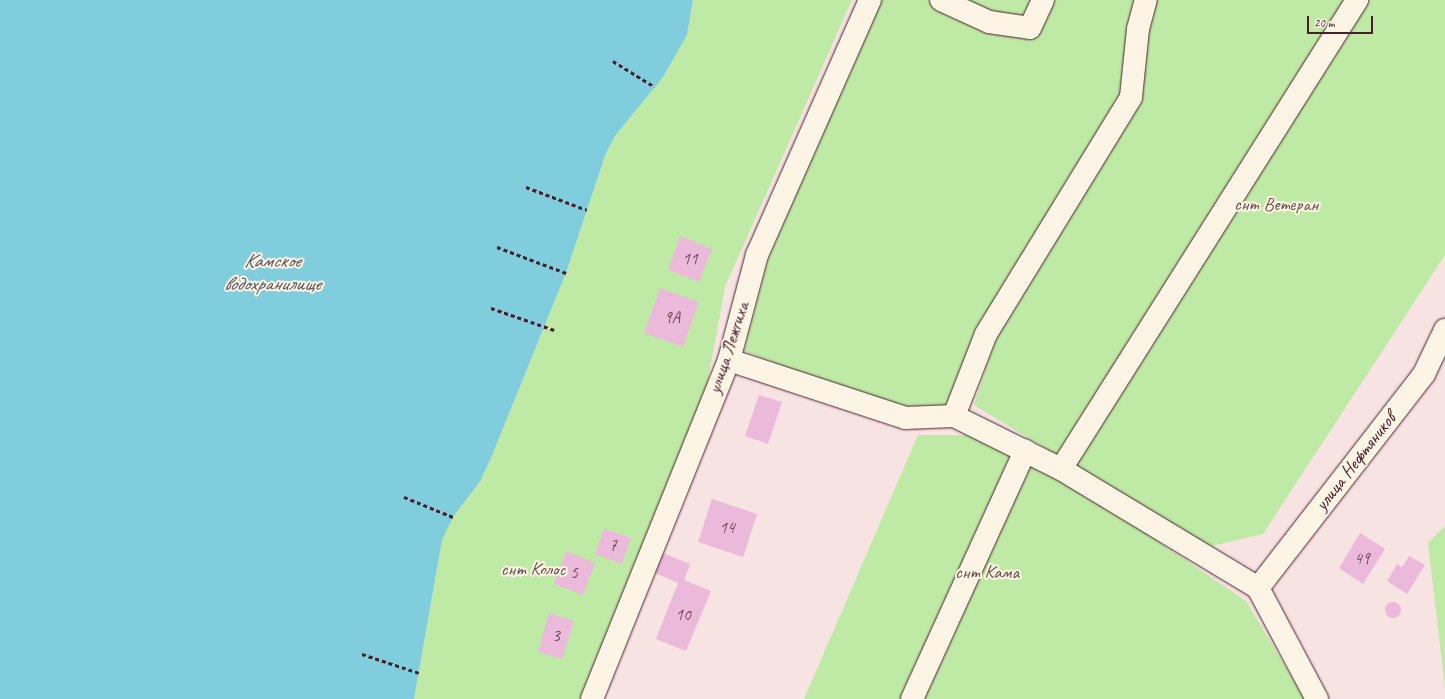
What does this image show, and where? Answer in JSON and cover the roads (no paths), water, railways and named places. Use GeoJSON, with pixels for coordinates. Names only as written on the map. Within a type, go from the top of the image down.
{"type":"FeatureCollection","features":[{"type":"Feature","properties":{"kind":"street","name":"улица Лежгиха"},"geometry":{"type":"LineString","coordinates":[[592,699],[729,360],[757,255],[870,0]]}},
{"type":"Feature","properties":{"kind":"street"},"geometry":{"type":"LineString","coordinates":[[941,0],[990,22],[1030,28],[1043,0]]}},
{"type":"Feature","properties":{"kind":"street"},"geometry":{"type":"LineString","coordinates":[[954,416],[986,334],[1131,97],[1138,29],[1146,0]]}},
{"type":"Feature","properties":{"kind":"street"},"geometry":{"type":"LineString","coordinates":[[1061,469],[1357,0]]}},
{"type":"Feature","properties":{"kind":"street","name":"улица Нефтяников"},"geometry":{"type":"LineString","coordinates":[[1258,588],[1424,374],[1445,330]]}},
{"type":"Feature","properties":{"kind":"street"},"geometry":{"type":"LineString","coordinates":[[729,360],[905,418],[954,416],[1061,469],[1258,588],[1317,699]]}},
{"type":"Feature","properties":{"kind":"street"},"geometry":{"type":"LineString","coordinates":[[912,699],[1025,451]]}},
{"type":"Feature","properties":{"kind":"water","name":"Камское водохранилище"},"geometry":{"type":"Polygon","coordinates":[[[0,0],[693,0],[687,35],[663,77],[615,136],[606,153],[566,273],[493,453],[481,480],[453,517],[442,540],[414,699],[0,699],[0,0]]]}},
{"type":"Feature","properties":{"kind":"park label","name":"снт Ветеран"},"geometry":{"type":"Point","coordinates":[1276,205]}},
{"type":"Feature","properties":{"kind":"park label","name":"снт Колос"},"geometry":{"type":"Point","coordinates":[533,570]}},
{"type":"Feature","properties":{"kind":"park label","name":"снт Кама"},"geometry":{"type":"Point","coordinates":[987,573]}}]}
